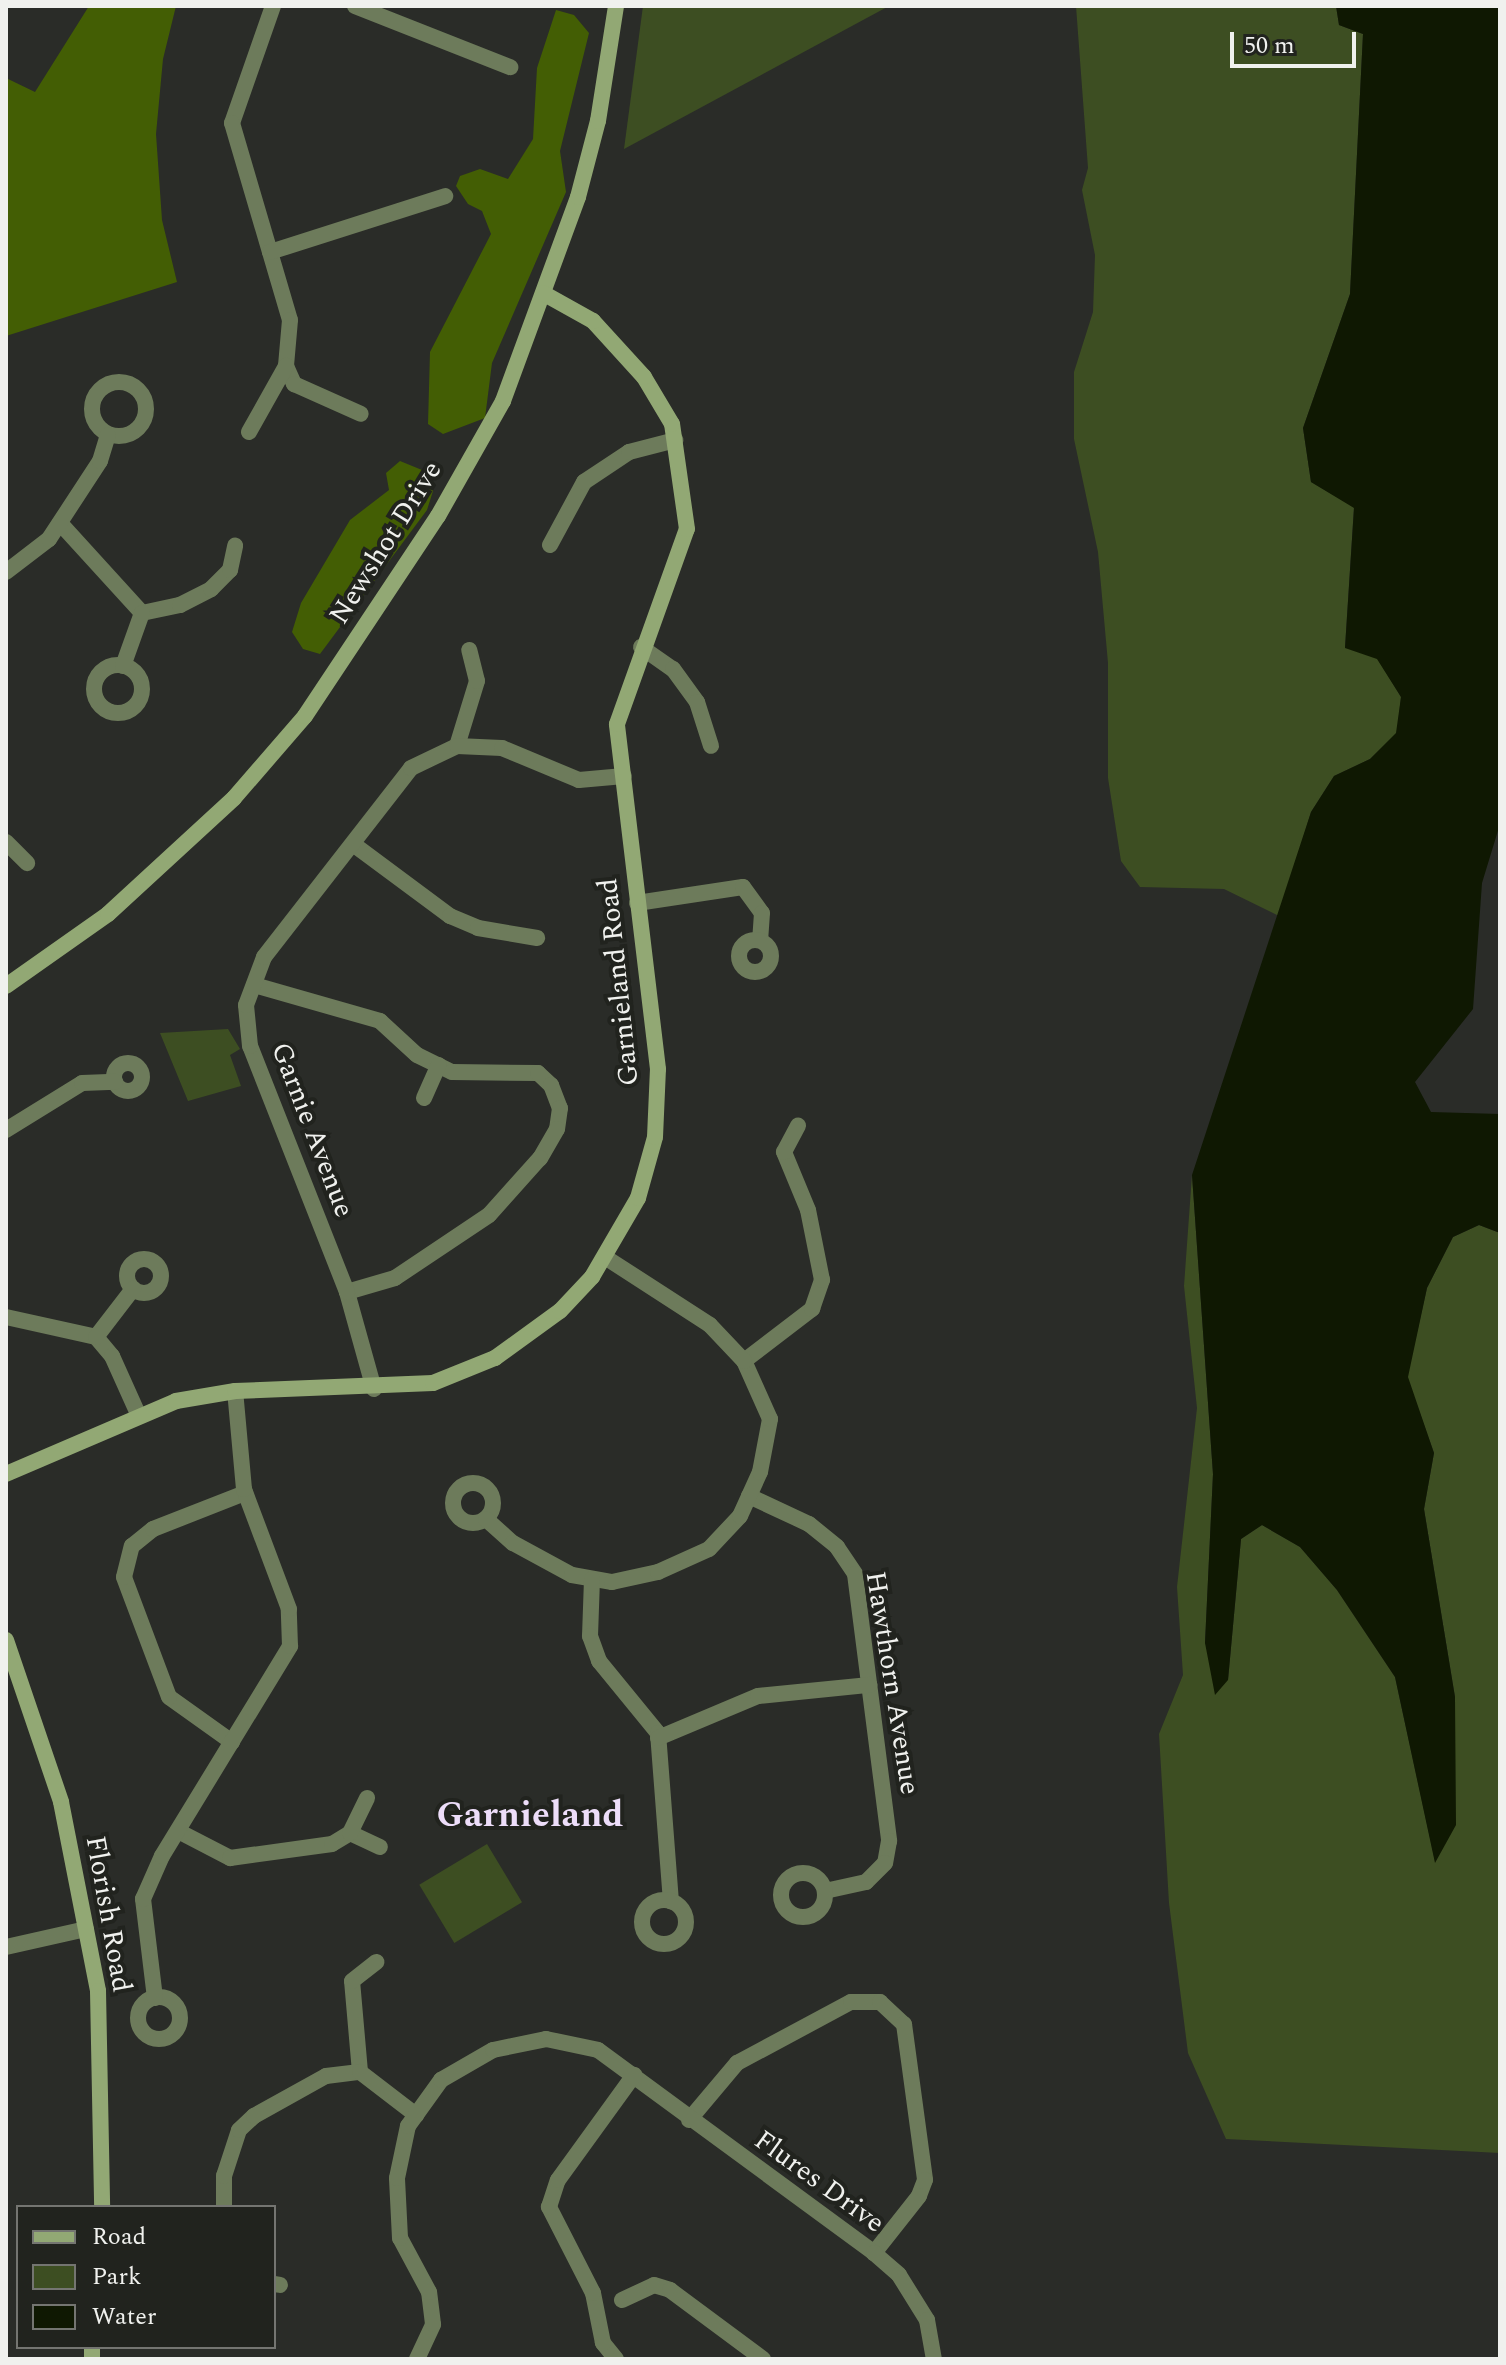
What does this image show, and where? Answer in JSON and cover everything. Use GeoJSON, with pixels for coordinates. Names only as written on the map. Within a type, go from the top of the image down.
{"type":"FeatureCollection","features":[{"type":"Feature","properties":{"kind":"street"},"geometry":{"type":"LineString","coordinates":[[249,432],[286,366],[290,320],[232,123],[273,6]]}},
{"type":"Feature","properties":{"kind":"street"},"geometry":{"type":"LineString","coordinates":[[355,6],[510,67]]}},
{"type":"Feature","properties":{"kind":"street","name":"Newshot Drive"},"geometry":{"type":"LineString","coordinates":[[6,986],[108,914],[234,798],[305,716],[394,588],[503,401],[578,197],[598,121],[616,6]]}},
{"type":"Feature","properties":{"kind":"street"},"geometry":{"type":"LineString","coordinates":[[270,252],[445,196]]}},
{"type":"Feature","properties":{"kind":"street","name":"Garnieland Road"},"geometry":{"type":"LineString","coordinates":[[6,1474],[176,1401],[235,1391],[374,1389],[433,1383],[495,1358],[560,1311],[605,1257],[638,1198],[655,1137],[658,1069],[617,724],[641,647],[687,529],[672,424],[644,377],[593,321],[543,293]]}},
{"type":"Feature","properties":{"kind":"street"},"geometry":{"type":"LineString","coordinates":[[286,366],[294,384],[361,414]]}},
{"type":"Feature","properties":{"kind":"street"},"geometry":{"type":"LineString","coordinates":[[6,572],[49,539],[100,461],[108,435]]}},
{"type":"Feature","properties":{"kind":"street"},"geometry":{"type":"LineString","coordinates":[[550,545],[584,482],[629,452],[675,440]]}},
{"type":"Feature","properties":{"kind":"street"},"geometry":{"type":"LineString","coordinates":[[60,523],[142,613]]}},
{"type":"Feature","properties":{"kind":"street"},"geometry":{"type":"LineString","coordinates":[[142,613],[180,605],[211,589],[230,570],[235,546]]}},
{"type":"Feature","properties":{"kind":"street"},"geometry":{"type":"LineString","coordinates":[[123,666],[142,613]]}},
{"type":"Feature","properties":{"kind":"street"},"geometry":{"type":"LineString","coordinates":[[641,647],[673,669],[697,702],[711,746]]}},
{"type":"Feature","properties":{"kind":"street"},"geometry":{"type":"LineString","coordinates":[[457,746],[477,681],[469,650]]}},
{"type":"Feature","properties":{"kind":"street","name":"Garnie Avenue"},"geometry":{"type":"LineString","coordinates":[[374,1389],[347,1292],[250,1046],[246,1005],[264,957],[411,768],[457,746],[502,748],[579,780],[624,776]]}},
{"type":"Feature","properties":{"kind":"street"},"geometry":{"type":"LineString","coordinates":[[6,842],[27,863]]}},
{"type":"Feature","properties":{"kind":"street"},"geometry":{"type":"LineString","coordinates":[[353,844],[450,916],[478,928],[537,938]]}},
{"type":"Feature","properties":{"kind":"street"},"geometry":{"type":"LineString","coordinates":[[637,903],[743,887],[762,913],[760,940]]}},
{"type":"Feature","properties":{"kind":"street","name":"Garnie Avenue"},"geometry":{"type":"LineString","coordinates":[[254,985],[380,1021],[417,1055],[452,1072],[538,1073],[551,1085],[560,1108],[557,1129],[540,1158],[489,1215],[395,1278],[347,1292]]}},
{"type":"Feature","properties":{"kind":"street"},"geometry":{"type":"LineString","coordinates":[[424,1098],[439,1065]]}},
{"type":"Feature","properties":{"kind":"street"},"geometry":{"type":"LineString","coordinates":[[6,1130],[82,1083],[115,1082]]}},
{"type":"Feature","properties":{"kind":"street"},"geometry":{"type":"LineString","coordinates":[[744,1361],[812,1309],[822,1280],[808,1210],[784,1152],[798,1126]]}},
{"type":"Feature","properties":{"kind":"street"},"geometry":{"type":"LineString","coordinates":[[486,1519],[513,1543],[572,1575],[612,1582],[658,1572],[709,1549],[740,1516],[760,1472],[770,1419],[744,1361],[710,1325],[605,1257]]}},
{"type":"Feature","properties":{"kind":"street"},"geometry":{"type":"LineString","coordinates":[[96,1337],[133,1289]]}},
{"type":"Feature","properties":{"kind":"street"},"geometry":{"type":"LineString","coordinates":[[6,1317],[96,1337],[112,1356],[139,1416]]}},
{"type":"Feature","properties":{"kind":"street"},"geometry":{"type":"LineString","coordinates":[[155,1998],[143,1899],[178,1831],[290,1646],[289,1609],[245,1493],[235,1391]]}},
{"type":"Feature","properties":{"kind":"street"},"geometry":{"type":"LineString","coordinates":[[232,1742],[169,1697],[124,1577],[132,1546],[153,1529],[245,1493]]}},
{"type":"Feature","properties":{"kind":"street","name":"Hawthorn Avenue"},"geometry":{"type":"LineString","coordinates":[[749,1496],[809,1524],[837,1547],[855,1574],[889,1841],[885,1863],[866,1882],[825,1891]]}},
{"type":"Feature","properties":{"kind":"street"},"geometry":{"type":"LineString","coordinates":[[592,1579],[590,1636],[599,1661],[658,1738],[671,1902]]}},
{"type":"Feature","properties":{"kind":"street","name":"Florish Road"},"geometry":{"type":"LineString","coordinates":[[6,1640],[61,1802],[98,1991],[102,2205]]}},
{"type":"Feature","properties":{"kind":"street"},"geometry":{"type":"LineString","coordinates":[[658,1738],[758,1696],[869,1685]]}},
{"type":"Feature","properties":{"kind":"street"},"geometry":{"type":"LineString","coordinates":[[178,1831],[230,1858],[251,1859],[332,1844],[350,1833],[367,1798]]}},
{"type":"Feature","properties":{"kind":"street"},"geometry":{"type":"LineString","coordinates":[[350,1833],[380,1847]]}},
{"type":"Feature","properties":{"kind":"street"},"geometry":{"type":"LineString","coordinates":[[6,1947],[86,1929]]}},
{"type":"Feature","properties":{"kind":"street"},"geometry":{"type":"LineString","coordinates":[[360,2072],[352,1981],[376,1962]]}},
{"type":"Feature","properties":{"kind":"street"},"geometry":{"type":"LineString","coordinates":[[689,2120],[737,2063],[851,2002],[880,2002],[904,2024],[925,2180],[919,2196],[874,2253]]}},
{"type":"Feature","properties":{"kind":"street","name":"Flures Drive"},"geometry":{"type":"LineString","coordinates":[[417,2359],[433,2324],[429,2292],[400,2238],[397,2178],[408,2126],[441,2080],[493,2050],[546,2039],[598,2050],[689,2120],[874,2253],[899,2275],[927,2320],[934,2359]]}},
{"type":"Feature","properties":{"kind":"street"},"geometry":{"type":"LineString","coordinates":[[224,2205],[224,2176],[239,2130],[254,2116],[326,2076],[360,2072],[416,2115]]}},
{"type":"Feature","properties":{"kind":"street"},"geometry":{"type":"LineString","coordinates":[[616,2359],[603,2343],[593,2293],[549,2207],[558,2180],[634,2075]]}},
{"type":"Feature","properties":{"kind":"street"},"geometry":{"type":"LineString","coordinates":[[622,2300],[654,2285],[670,2290],[763,2359]]}},
{"type":"Feature","properties":{"kind":"green space"},"geometry":{"type":"Polygon","coordinates":[[[89,6],[176,6],[163,59],[156,134],[162,220],[177,282],[6,336],[6,78],[35,92],[89,6]]]}},
{"type":"Feature","properties":{"kind":"green space"},"geometry":{"type":"Polygon","coordinates":[[[643,6],[889,6],[624,149],[643,6]]]}},
{"type":"Feature","properties":{"kind":"green space"},"geometry":{"type":"Polygon","coordinates":[[[1076,6],[1336,6],[1339,25],[1363,34],[1350,294],[1303,428],[1311,482],[1354,507],[1345,647],[1377,658],[1401,697],[1397,733],[1370,759],[1334,776],[1311,812],[1279,916],[1224,889],[1140,887],[1121,861],[1108,778],[1108,663],[1098,552],[1074,439],[1074,372],[1093,312],[1095,255],[1082,190],[1088,168],[1076,6]]]}},
{"type":"Feature","properties":{"kind":"green space"},"geometry":{"type":"Polygon","coordinates":[[[556,10],[574,15],[589,33],[560,151],[566,192],[492,363],[485,418],[443,434],[428,424],[430,352],[491,234],[482,211],[468,204],[456,186],[460,176],[480,169],[508,179],[533,139],[537,68],[556,10]]]}},
{"type":"Feature","properties":{"kind":"green space"},"geometry":{"type":"Polygon","coordinates":[[[400,461],[422,470],[433,491],[427,510],[320,654],[303,649],[292,632],[301,603],[350,520],[389,490],[386,473],[400,461]]]}},
{"type":"Feature","properties":{"kind":"green space"},"geometry":{"type":"Polygon","coordinates":[[[228,1029],[240,1049],[230,1055],[241,1086],[188,1101],[160,1033],[228,1029]]]}},
{"type":"Feature","properties":{"kind":"green space"},"geometry":{"type":"Polygon","coordinates":[[[1192,1175],[1213,1474],[1205,1643],[1228,1680],[1241,1539],[1262,1525],[1300,1547],[1337,1590],[1395,1677],[1435,1861],[1455,1697],[1424,1509],[1434,1453],[1407,1377],[1427,1288],[1453,1237],[1479,1225],[1500,1233],[1500,2153],[1226,2139],[1188,2053],[1169,1903],[1159,1734],[1183,1675],[1177,1587],[1197,1408],[1184,1286],[1192,1175]]]}},
{"type":"Feature","properties":{"kind":"green space"},"geometry":{"type":"Polygon","coordinates":[[[487,1844],[522,1902],[454,1943],[419,1885],[487,1844]]]}},
{"type":"Feature","properties":{"kind":"water"},"geometry":{"type":"Polygon","coordinates":[[[1336,6],[1500,6],[1500,824],[1482,883],[1473,1009],[1415,1082],[1431,1112],[1500,1114],[1500,1233],[1479,1225],[1453,1237],[1427,1288],[1408,1377],[1434,1453],[1424,1509],[1455,1697],[1456,1825],[1435,1863],[1395,1677],[1337,1590],[1300,1547],[1262,1525],[1241,1539],[1228,1680],[1215,1695],[1205,1643],[1213,1474],[1192,1175],[1311,812],[1334,776],[1370,759],[1396,733],[1401,697],[1377,659],[1345,648],[1354,508],[1311,482],[1303,428],[1350,294],[1363,34],[1339,25],[1336,6]]]}},
{"type":"Feature","properties":{"kind":"district","name":"Garnieland"},"geometry":{"type":"Point","coordinates":[530,1816]}}]}
